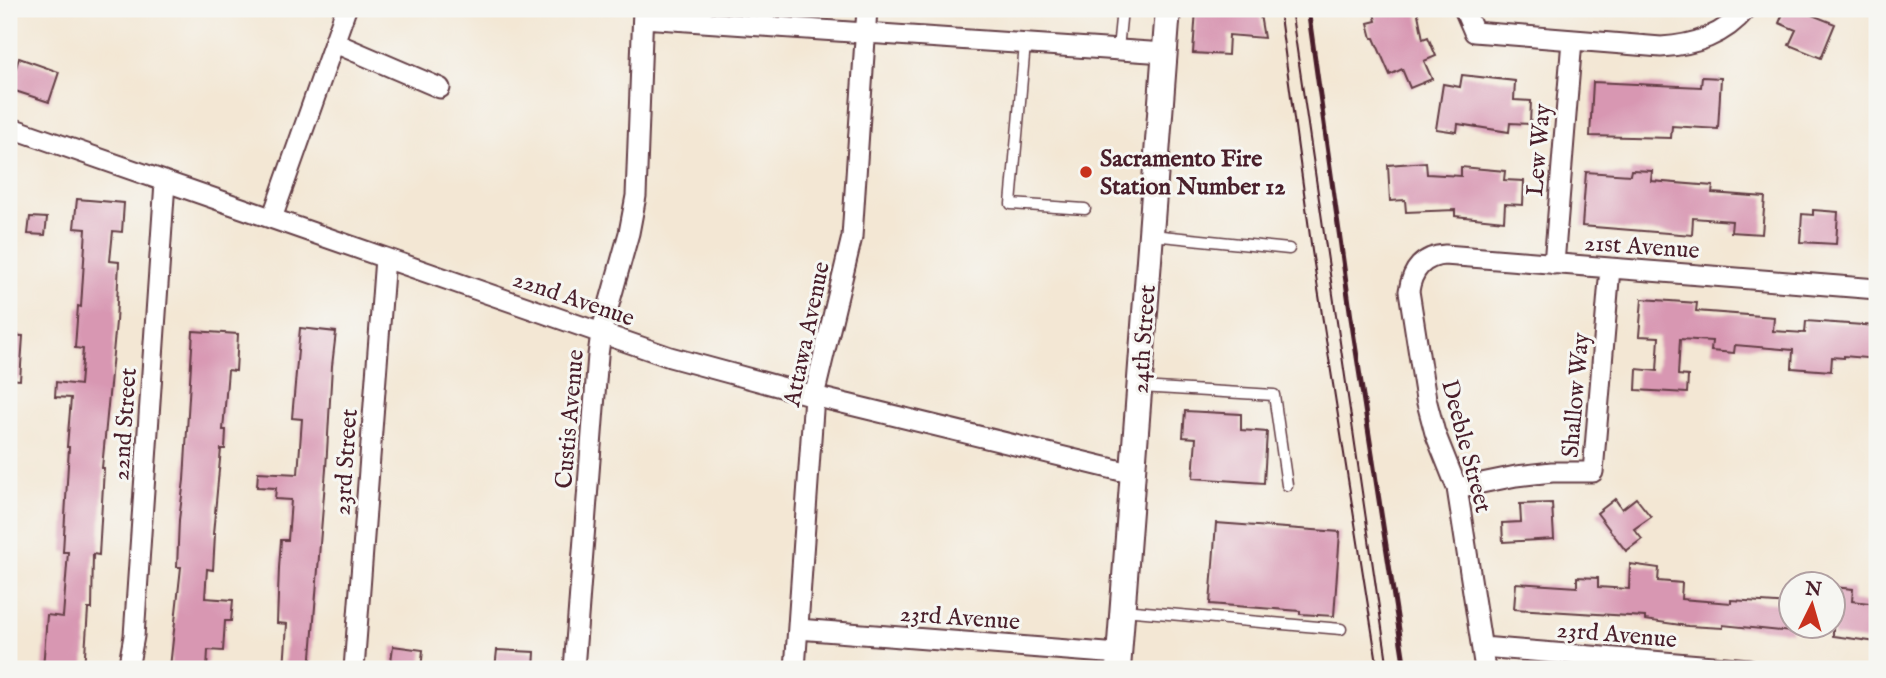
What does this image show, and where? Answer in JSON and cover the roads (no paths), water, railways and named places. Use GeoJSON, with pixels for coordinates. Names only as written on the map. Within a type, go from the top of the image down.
{"type":"FeatureCollection","features":[{"type":"Feature","properties":{"kind":"street"},"geometry":{"type":"LineString","coordinates":[[272,218],[346,9]]}},
{"type":"Feature","properties":{"kind":"street","name":"Attawa Avenue"},"geometry":{"type":"LineString","coordinates":[[795,669],[814,396],[852,237],[867,9]]}},
{"type":"Feature","properties":{"kind":"street","name":"24th Street"},"geometry":{"type":"LineString","coordinates":[[1119,662],[1168,9]]}},
{"type":"Feature","properties":{"kind":"street"},"geometry":{"type":"LineString","coordinates":[[1464,9],[1474,32],[1661,47],[1682,46],[1704,40],[1721,31],[1746,9]]}},
{"type":"Feature","properties":{"kind":"street"},"geometry":{"type":"LineString","coordinates":[[643,13],[865,33],[1165,53]]}},
{"type":"Feature","properties":{"kind":"street","name":"Custis Avenue"},"geometry":{"type":"LineString","coordinates":[[574,669],[601,333],[629,233],[636,196],[643,13]]}},
{"type":"Feature","properties":{"kind":"street","name":"Lew Way"},"geometry":{"type":"LineString","coordinates":[[1554,264],[1572,40]]}},
{"type":"Feature","properties":{"kind":"street"},"geometry":{"type":"LineString","coordinates":[[334,43],[440,88]]}},
{"type":"Feature","properties":{"kind":"street","name":"22nd Avenue"},"geometry":{"type":"LineString","coordinates":[[9,127],[670,357],[814,396],[1134,474]]}},
{"type":"Feature","properties":{"kind":"street","name":"22nd Street"},"geometry":{"type":"LineString","coordinates":[[128,669],[134,636],[165,182]]}},
{"type":"Feature","properties":{"kind":"street","name":"21st Avenue"},"geometry":{"type":"LineString","coordinates":[[1411,277],[1418,266],[1438,255],[1877,289]]}},
{"type":"Feature","properties":{"kind":"street","name":"23rd Street"},"geometry":{"type":"LineString","coordinates":[[354,669],[385,258]]}},
{"type":"Feature","properties":{"kind":"street","name":"Shallow Way"},"geometry":{"type":"LineString","coordinates":[[1457,488],[1516,476],[1552,472],[1594,472],[1610,268]]}},
{"type":"Feature","properties":{"kind":"street","name":"Deeble Street"},"geometry":{"type":"LineString","coordinates":[[1411,277],[1409,291],[1426,399],[1435,433],[1457,488],[1485,669]]}},
{"type":"Feature","properties":{"kind":"street","name":"23rd Avenue"},"geometry":{"type":"LineString","coordinates":[[798,629],[1119,662]]}},
{"type":"Feature","properties":{"kind":"street","name":"23rd Avenue"},"geometry":{"type":"LineString","coordinates":[[1482,647],[1749,669]]}},
{"type":"Feature","properties":{"kind":"lane"},"geometry":{"type":"LineString","coordinates":[[1118,49],[1122,9]]}},
{"type":"Feature","properties":{"kind":"lane"},"geometry":{"type":"LineString","coordinates":[[1026,44],[1011,204],[1085,209]]}},
{"type":"Feature","properties":{"kind":"lane"},"geometry":{"type":"LineString","coordinates":[[1151,235],[1289,249]]}},
{"type":"Feature","properties":{"kind":"lane"},"geometry":{"type":"LineString","coordinates":[[1140,387],[1274,395],[1287,485]]}},
{"type":"Feature","properties":{"kind":"lane"},"geometry":{"type":"LineString","coordinates":[[1122,610],[1341,629]]}},
{"type":"Feature","properties":{"kind":"tram line"},"geometry":{"type":"LineString","coordinates":[[1279,9],[1312,251],[1378,669]]}},
{"type":"Feature","properties":{"kind":"tram line"},"geometry":{"type":"LineString","coordinates":[[1291,9],[1387,662]]}},
{"type":"Feature","properties":{"kind":"railway"},"geometry":{"type":"LineString","coordinates":[[1308,9],[1351,318],[1405,669]]}},
{"type":"Feature","properties":{"kind":"place","name":"Sacramento Fire Station Number 12"},"geometry":{"type":"Point","coordinates":[1086,172]}}]}
